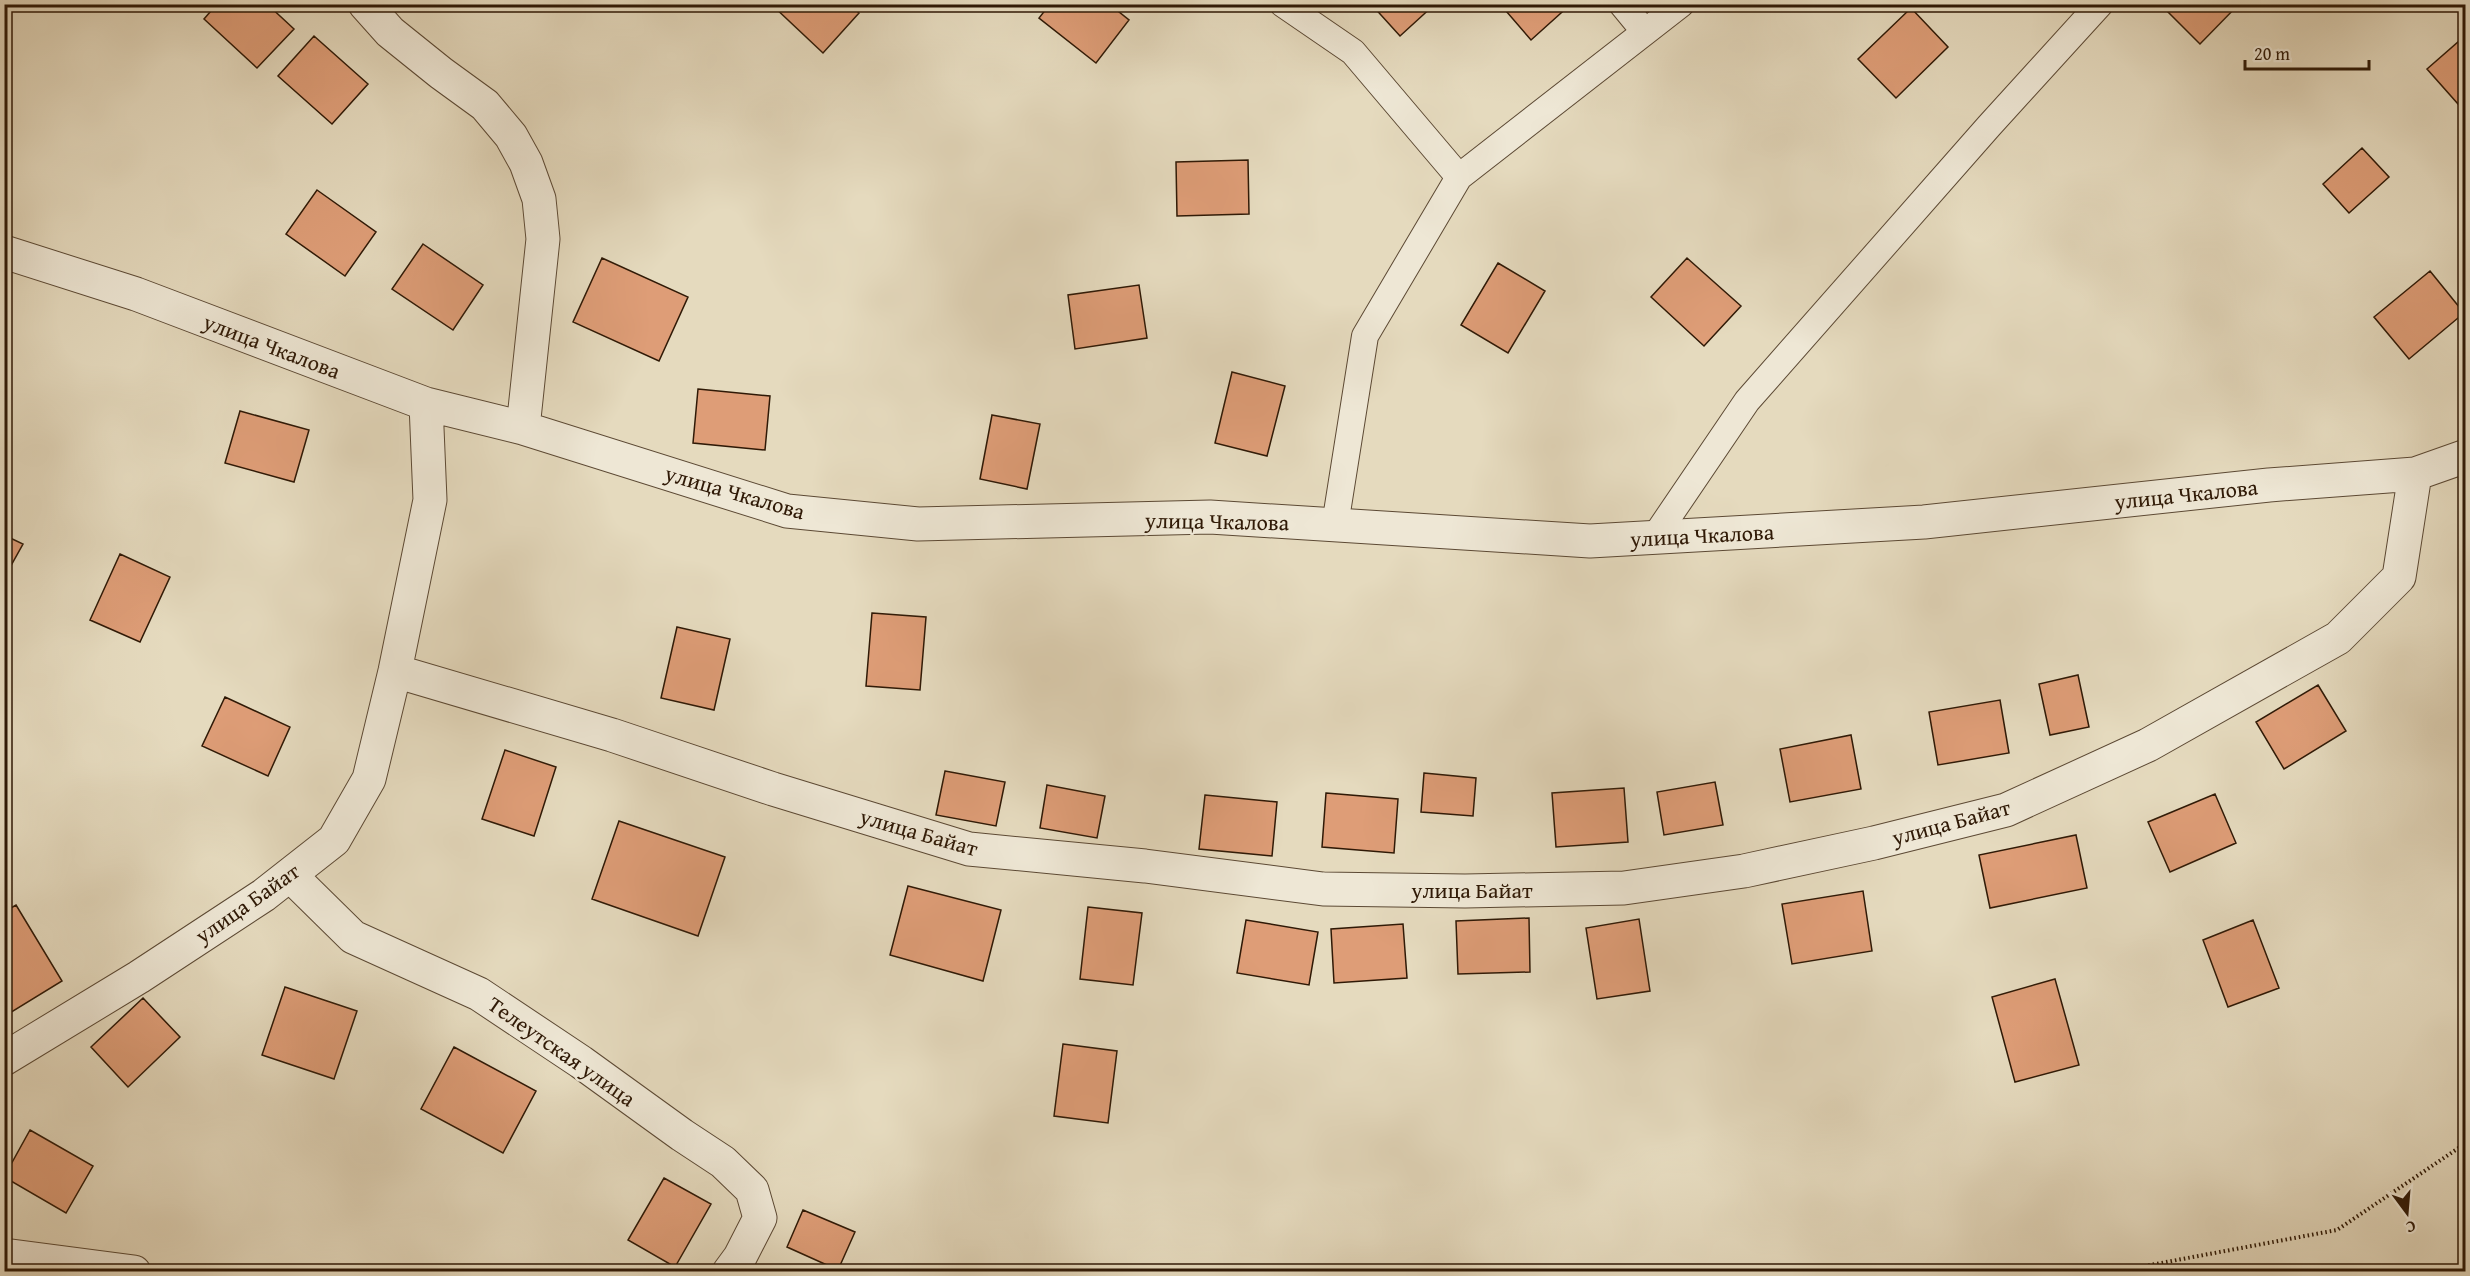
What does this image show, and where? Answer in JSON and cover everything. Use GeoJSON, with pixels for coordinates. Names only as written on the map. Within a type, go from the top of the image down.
{"type":"FeatureCollection","features":[{"type":"Feature","properties":{"kind":"street"},"geometry":{"type":"LineString","coordinates":[[365,4],[399,39],[485,105],[511,136],[526,163],[539,200],[543,239],[523,428]]}},
{"type":"Feature","properties":{"kind":"street","name":"улица Чкалова"},"geometry":{"type":"LineString","coordinates":[[4,252],[136,294],[426,404],[523,428],[787,511],[918,525],[1210,517],[1590,541],[1924,522],[2269,485],[2415,474],[2466,456]]}},
{"type":"Feature","properties":{"kind":"street","name":"улица Байат"},"geometry":{"type":"LineString","coordinates":[[4,1059],[264,895],[334,840],[369,779],[395,671],[430,500],[426,404]]}},
{"type":"Feature","properties":{"kind":"street","name":"улица Байат"},"geometry":{"type":"LineString","coordinates":[[395,671],[612,735],[773,789],[969,849],[1145,866],[1323,889],[1465,891],[1624,888],[1744,871],[1874,843],[2006,810],[2148,746],[2338,638],[2399,577],[2415,474]]}},
{"type":"Feature","properties":{"kind":"street","name":"Телеутская улица"},"geometry":{"type":"LineString","coordinates":[[290,875],[353,937],[479,994],[581,1062],[682,1136],[723,1162],[752,1190],[760,1218],[740,1257],[729,1272]]}},
{"type":"Feature","properties":{"kind":"street"},"geometry":{"type":"LineString","coordinates":[[4,1255],[134,1272]]}},
{"type":"Feature","properties":{"kind":"lane"},"geometry":{"type":"LineString","coordinates":[[1284,4],[1353,52],[1459,177]]}},
{"type":"Feature","properties":{"kind":"lane"},"geometry":{"type":"LineString","coordinates":[[1622,4],[1645,32]]}},
{"type":"Feature","properties":{"kind":"lane"},"geometry":{"type":"LineString","coordinates":[[1335,525],[1365,336],[1459,177],[1681,4]]}},
{"type":"Feature","properties":{"kind":"lane"},"geometry":{"type":"LineString","coordinates":[[1654,538],[1747,401],[2100,4]]}},
{"type":"Feature","properties":{"kind":"path"},"geometry":{"type":"LineString","coordinates":[[2113,1272],[2337,1230],[2466,1143]]}},
{"type":"Feature","properties":{"kind":"building"},"geometry":{"type":"Polygon","coordinates":[[[217,4],[267,4],[294,29],[257,68],[204,19],[217,4]]]}},
{"type":"Feature","properties":{"kind":"building"},"geometry":{"type":"Polygon","coordinates":[[[771,4],[850,4],[859,13],[823,53],[771,4]]]}},
{"type":"Feature","properties":{"kind":"building"},"geometry":{"type":"Polygon","coordinates":[[[1050,4],[1109,4],[1129,20],[1096,63],[1039,18],[1050,4]]]}},
{"type":"Feature","properties":{"kind":"building"},"geometry":{"type":"Polygon","coordinates":[[[1371,4],[1435,4],[1400,36],[1371,4]]]}},
{"type":"Feature","properties":{"kind":"building"},"geometry":{"type":"Polygon","coordinates":[[[1500,4],[1571,4],[1531,40],[1500,4]]]}},
{"type":"Feature","properties":{"kind":"building"},"geometry":{"type":"Polygon","coordinates":[[[2160,4],[2239,4],[2200,44],[2160,4]]]}},
{"type":"Feature","properties":{"kind":"building"},"geometry":{"type":"Polygon","coordinates":[[[1911,8],[1948,47],[1896,98],[1858,59],[1911,8]]]}},
{"type":"Feature","properties":{"kind":"building"},"geometry":{"type":"Polygon","coordinates":[[[2466,35],[2466,113],[2427,69],[2466,35]]]}},
{"type":"Feature","properties":{"kind":"building"},"geometry":{"type":"Polygon","coordinates":[[[314,36],[368,84],[332,124],[278,76],[314,36]]]}},
{"type":"Feature","properties":{"kind":"building"},"geometry":{"type":"Polygon","coordinates":[[[2362,148],[2389,177],[2349,213],[2323,184],[2362,148]]]}},
{"type":"Feature","properties":{"kind":"building"},"geometry":{"type":"Polygon","coordinates":[[[1248,160],[1249,214],[1177,216],[1176,162],[1248,160]]]}},
{"type":"Feature","properties":{"kind":"building"},"geometry":{"type":"Polygon","coordinates":[[[317,190],[376,232],[345,276],[286,234],[317,190]]]}},
{"type":"Feature","properties":{"kind":"building"},"geometry":{"type":"Polygon","coordinates":[[[423,244],[483,285],[453,330],[392,289],[423,244]]]}},
{"type":"Feature","properties":{"kind":"building"},"geometry":{"type":"Polygon","coordinates":[[[602,258],[688,297],[659,361],[573,322],[602,258]]]}},
{"type":"Feature","properties":{"kind":"building"},"geometry":{"type":"Polygon","coordinates":[[[1687,258],[1741,306],[1704,346],[1651,297],[1687,258]]]}},
{"type":"Feature","properties":{"kind":"building"},"geometry":{"type":"Polygon","coordinates":[[[1498,263],[1545,291],[1508,353],[1461,325],[1498,263]]]}},
{"type":"Feature","properties":{"kind":"building"},"geometry":{"type":"Polygon","coordinates":[[[2430,271],[2464,313],[2409,359],[2374,317],[2430,271]]]}},
{"type":"Feature","properties":{"kind":"building"},"geometry":{"type":"Polygon","coordinates":[[[1139,285],[1147,338],[1075,349],[1068,295],[1139,285]]]}},
{"type":"Feature","properties":{"kind":"building"},"geometry":{"type":"Polygon","coordinates":[[[1232,372],[1285,386],[1267,456],[1215,443],[1232,372]]]}},
{"type":"Feature","properties":{"kind":"building"},"geometry":{"type":"Polygon","coordinates":[[[698,389],[770,396],[765,450],[693,443],[698,389]]]}},
{"type":"Feature","properties":{"kind":"building"},"geometry":{"type":"Polygon","coordinates":[[[240,411],[309,430],[294,482],[225,463],[240,411]]]}},
{"type":"Feature","properties":{"kind":"building"},"geometry":{"type":"Polygon","coordinates":[[[992,415],[1040,424],[1027,489],[980,479],[992,415]]]}},
{"type":"Feature","properties":{"kind":"building"},"geometry":{"type":"Polygon","coordinates":[[[4,535],[23,544],[4,578],[4,535]]]}},
{"type":"Feature","properties":{"kind":"building"},"geometry":{"type":"Polygon","coordinates":[[[120,554],[170,577],[140,642],[90,620],[120,554]]]}},
{"type":"Feature","properties":{"kind":"building"},"geometry":{"type":"Polygon","coordinates":[[[872,613],[926,617],[920,690],[866,686],[872,613]]]}},
{"type":"Feature","properties":{"kind":"building"},"geometry":{"type":"Polygon","coordinates":[[[677,627],[730,639],[714,710],[661,698],[677,627]]]}},
{"type":"Feature","properties":{"kind":"building"},"geometry":{"type":"Polygon","coordinates":[[[2078,675],[2089,727],[2050,735],[2039,684],[2078,675]]]}},
{"type":"Feature","properties":{"kind":"building"},"geometry":{"type":"Polygon","coordinates":[[[2318,685],[2346,731],[2284,769],[2256,722],[2318,685]]]}},
{"type":"Feature","properties":{"kind":"building"},"geometry":{"type":"Polygon","coordinates":[[[225,697],[290,727],[268,776],[202,746],[225,697]]]}},
{"type":"Feature","properties":{"kind":"building"},"geometry":{"type":"Polygon","coordinates":[[[2000,700],[2009,753],[1938,765],[1929,712],[2000,700]]]}},
{"type":"Feature","properties":{"kind":"building"},"geometry":{"type":"Polygon","coordinates":[[[1851,735],[1861,789],[1790,802],[1780,749],[1851,735]]]}},
{"type":"Feature","properties":{"kind":"building"},"geometry":{"type":"Polygon","coordinates":[[[505,750],[556,767],[534,836],[482,819],[505,750]]]}},
{"type":"Feature","properties":{"kind":"building"},"geometry":{"type":"Polygon","coordinates":[[[945,771],[1005,782],[996,826],[936,815],[945,771]]]}},
{"type":"Feature","properties":{"kind":"building"},"geometry":{"type":"Polygon","coordinates":[[[1424,773],[1476,778],[1473,816],[1421,812],[1424,773]]]}},
{"type":"Feature","properties":{"kind":"building"},"geometry":{"type":"Polygon","coordinates":[[[1715,782],[1723,825],[1664,835],[1657,792],[1715,782]]]}},
{"type":"Feature","properties":{"kind":"building"},"geometry":{"type":"Polygon","coordinates":[[[1047,785],[1105,796],[1097,838],[1040,828],[1047,785]]]}},
{"type":"Feature","properties":{"kind":"building"},"geometry":{"type":"Polygon","coordinates":[[[1624,788],[1628,842],[1556,847],[1552,793],[1624,788]]]}},
{"type":"Feature","properties":{"kind":"building"},"geometry":{"type":"Polygon","coordinates":[[[1326,793],[1398,799],[1394,853],[1322,847],[1326,793]]]}},
{"type":"Feature","properties":{"kind":"building"},"geometry":{"type":"Polygon","coordinates":[[[2215,794],[2236,843],[2170,872],[2148,822],[2215,794]]]}},
{"type":"Feature","properties":{"kind":"building"},"geometry":{"type":"Polygon","coordinates":[[[1205,795],[1277,802],[1272,856],[1199,849],[1205,795]]]}},
{"type":"Feature","properties":{"kind":"building"},"geometry":{"type":"Polygon","coordinates":[[[619,821],[725,857],[698,936],[592,899],[619,821]]]}},
{"type":"Feature","properties":{"kind":"building"},"geometry":{"type":"Polygon","coordinates":[[[2076,835],[2087,888],[1990,908],[1979,855],[2076,835]]]}},
{"type":"Feature","properties":{"kind":"building"},"geometry":{"type":"Polygon","coordinates":[[[908,886],[1001,910],[983,981],[890,955],[908,886]]]}},
{"type":"Feature","properties":{"kind":"building"},"geometry":{"type":"Polygon","coordinates":[[[1863,891],[1872,951],[1792,964],[1782,904],[1863,891]]]}},
{"type":"Feature","properties":{"kind":"building"},"geometry":{"type":"Polygon","coordinates":[[[16,905],[62,981],[5,1016],[4,912],[16,905]]]}},
{"type":"Feature","properties":{"kind":"building"},"geometry":{"type":"Polygon","coordinates":[[[1088,907],[1142,913],[1133,985],[1080,979],[1088,907]]]}},
{"type":"Feature","properties":{"kind":"building"},"geometry":{"type":"Polygon","coordinates":[[[1529,918],[1530,972],[1458,974],[1456,921],[1529,918]]]}},
{"type":"Feature","properties":{"kind":"building"},"geometry":{"type":"Polygon","coordinates":[[[1639,919],[1650,991],[1597,999],[1586,928],[1639,919]]]}},
{"type":"Feature","properties":{"kind":"building"},"geometry":{"type":"Polygon","coordinates":[[[1246,920],[1318,932],[1309,985],[1237,973],[1246,920]]]}},
{"type":"Feature","properties":{"kind":"building"},"geometry":{"type":"Polygon","coordinates":[[[2253,920],[2279,988],[2228,1007],[2203,940],[2253,920]]]}},
{"type":"Feature","properties":{"kind":"building"},"geometry":{"type":"Polygon","coordinates":[[[1403,924],[1407,978],[1334,983],[1331,929],[1403,924]]]}},
{"type":"Feature","properties":{"kind":"building"},"geometry":{"type":"Polygon","coordinates":[[[2055,979],[2079,1065],[2015,1082],[1992,997],[2055,979]]]}},
{"type":"Feature","properties":{"kind":"building"},"geometry":{"type":"Polygon","coordinates":[[[285,987],[357,1011],[334,1079],[262,1055],[285,987]]]}},
{"type":"Feature","properties":{"kind":"building"},"geometry":{"type":"Polygon","coordinates":[[[143,998],[180,1037],[128,1087],[91,1047],[143,998]]]}},
{"type":"Feature","properties":{"kind":"building"},"geometry":{"type":"Polygon","coordinates":[[[1063,1044],[1117,1051],[1108,1123],[1054,1116],[1063,1044]]]}},
{"type":"Feature","properties":{"kind":"building"},"geometry":{"type":"Polygon","coordinates":[[[454,1047],[536,1091],[503,1153],[421,1109],[454,1047]]]}},
{"type":"Feature","properties":{"kind":"building"},"geometry":{"type":"Polygon","coordinates":[[[30,1130],[93,1166],[66,1213],[4,1177],[30,1130]]]}},
{"type":"Feature","properties":{"kind":"building"},"geometry":{"type":"Polygon","coordinates":[[[664,1178],[711,1204],[675,1267],[628,1240],[664,1178]]]}},
{"type":"Feature","properties":{"kind":"building"},"geometry":{"type":"Polygon","coordinates":[[[803,1210],[855,1232],[838,1270],[787,1247],[803,1210]]]}}]}
